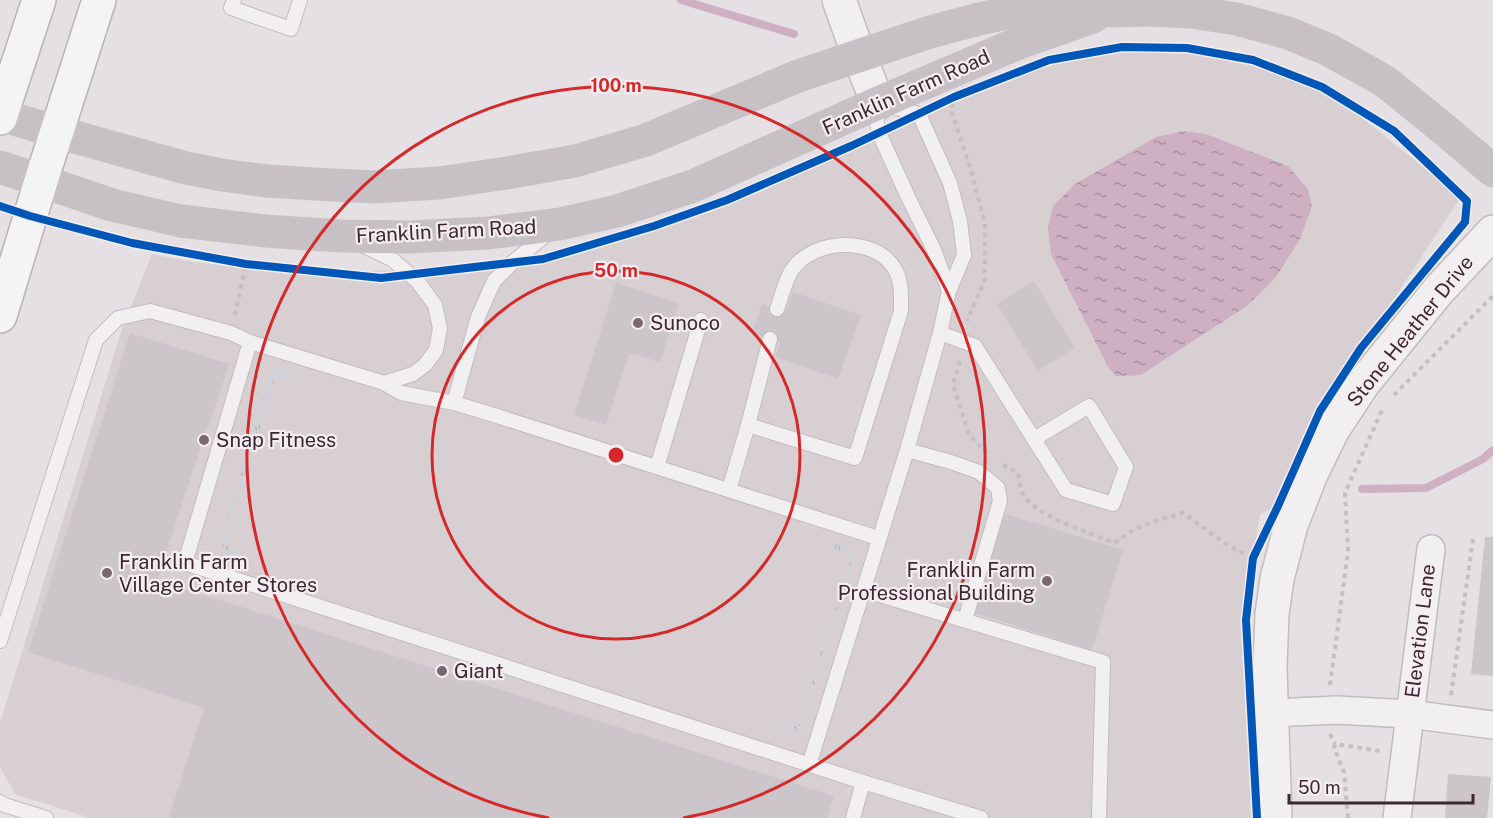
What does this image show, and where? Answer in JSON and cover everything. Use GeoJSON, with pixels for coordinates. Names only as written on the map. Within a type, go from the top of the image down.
{"type":"FeatureCollection","features":[{"type":"Feature","properties":{"kind":"highway"},"geometry":{"type":"LineString","coordinates":[[0,116],[39,0]]}},
{"type":"Feature","properties":{"kind":"highway"},"geometry":{"type":"LineString","coordinates":[[0,316],[99,0]]}},
{"type":"Feature","properties":{"kind":"main road","name":"Franklin Farm Road"},"geometry":{"type":"LineString","coordinates":[[0,116],[186,168],[233,176],[374,187],[439,183],[507,174],[575,161],[646,140],[798,76],[930,32],[983,18],[1022,10],[1064,8],[1112,11],[1150,10],[1191,12],[1236,19],[1288,33],[1329,50],[1386,82],[1493,171]]}},
{"type":"Feature","properties":{"kind":"main road","name":"Franklin Farm Road"},"geometry":{"type":"LineString","coordinates":[[0,167],[112,205],[181,221],[266,231],[341,236],[408,237],[477,234],[560,224],[617,210],[693,186],[1019,43],[1112,11]]}},
{"type":"Feature","properties":{"kind":"street"},"geometry":{"type":"LineString","coordinates":[[839,0],[879,103]]}},
{"type":"Feature","properties":{"kind":"street","name":"Stone Heather Drive"},"geometry":{"type":"LineString","coordinates":[[1275,818],[1270,667],[1272,614],[1277,579],[1292,525],[1311,474],[1332,430],[1362,385],[1438,291],[1493,232]]}},
{"type":"Feature","properties":{"kind":"street","name":"Elevation Lane"},"geometry":{"type":"LineString","coordinates":[[1397,818],[1431,549]]}},
{"type":"Feature","properties":{"kind":"street","name":"Elevation Lane"},"geometry":{"type":"LineString","coordinates":[[1273,713],[1330,710],[1409,714],[1493,725]]}},
{"type":"Feature","properties":{"kind":"lane"},"geometry":{"type":"LineString","coordinates":[[234,0],[231,8],[291,29],[300,0]]}},
{"type":"Feature","properties":{"kind":"lane"},"geometry":{"type":"LineString","coordinates":[[809,765],[907,450],[940,333],[949,291],[964,255],[960,221],[950,183],[919,114],[879,103],[877,124],[879,132],[934,250],[949,291]]}},
{"type":"Feature","properties":{"kind":"lane"},"geometry":{"type":"LineString","coordinates":[[454,404],[478,317],[494,281],[513,262],[560,224]]}},
{"type":"Feature","properties":{"kind":"lane"},"geometry":{"type":"LineString","coordinates":[[341,236],[393,260],[418,282],[435,305],[440,328],[436,350],[425,365],[413,374],[384,383]]}},
{"type":"Feature","properties":{"kind":"lane"},"geometry":{"type":"LineString","coordinates":[[748,425],[855,458],[901,311],[902,290],[896,271],[887,258],[874,250],[860,246],[832,246],[817,250],[804,258],[792,270],[777,309]]}},
{"type":"Feature","properties":{"kind":"lane"},"geometry":{"type":"LineString","coordinates":[[0,641],[96,340],[118,318],[150,311],[231,333],[250,342],[384,383],[402,393],[454,404],[878,538]]}},
{"type":"Feature","properties":{"kind":"lane"},"geometry":{"type":"LineString","coordinates":[[657,467],[701,320]]}},
{"type":"Feature","properties":{"kind":"lane"},"geometry":{"type":"LineString","coordinates":[[940,333],[975,346],[1066,490],[1113,504],[1126,467],[1089,406],[1034,439]]}},
{"type":"Feature","properties":{"kind":"lane"},"geometry":{"type":"LineString","coordinates":[[729,490],[770,339]]}},
{"type":"Feature","properties":{"kind":"lane"},"geometry":{"type":"LineString","coordinates":[[250,342],[185,562],[809,765],[981,818]]}},
{"type":"Feature","properties":{"kind":"lane"},"geometry":{"type":"LineString","coordinates":[[907,450],[979,472],[998,488],[1000,501],[965,620]]}},
{"type":"Feature","properties":{"kind":"lane"},"geometry":{"type":"LineString","coordinates":[[863,590],[1102,662],[1099,818]]}},
{"type":"Feature","properties":{"kind":"lane"},"geometry":{"type":"LineString","coordinates":[[853,818],[863,782]]}},
{"type":"Feature","properties":{"kind":"lane"},"geometry":{"type":"LineString","coordinates":[[0,801],[1,804],[46,818]]}},
{"type":"Feature","properties":{"kind":"path"},"geometry":{"type":"LineString","coordinates":[[919,114],[954,97]]}},
{"type":"Feature","properties":{"kind":"path"},"geometry":{"type":"LineString","coordinates":[[236,262],[258,265]]}},
{"type":"Feature","properties":{"kind":"path"},"geometry":{"type":"LineString","coordinates":[[231,333],[246,264]]}},
{"type":"Feature","properties":{"kind":"path"},"geometry":{"type":"LineString","coordinates":[[1394,395],[1493,296]]}},
{"type":"Feature","properties":{"kind":"path"},"geometry":{"type":"LineString","coordinates":[[960,361],[953,384],[969,435],[994,460],[1018,473],[1023,495],[1040,510],[1075,528],[1115,543],[1122,536],[1142,526],[1183,513],[1229,546],[1253,558]]}},
{"type":"Feature","properties":{"kind":"path"},"geometry":{"type":"LineString","coordinates":[[1348,818],[1344,772],[1329,732],[1329,693],[1348,551],[1345,493],[1385,403]]}},
{"type":"Feature","properties":{"kind":"path"},"geometry":{"type":"LineString","coordinates":[[1449,703],[1473,539]]}},
{"type":"Feature","properties":{"kind":"path"},"geometry":{"type":"LineString","coordinates":[[1252,568],[1258,547]]}},
{"type":"Feature","properties":{"kind":"path"},"geometry":{"type":"LineString","coordinates":[[1335,744],[1388,752]]}},
{"type":"Feature","properties":{"kind":"shaded area"},"geometry":{"type":"Polygon","coordinates":[[[1187,48],[1262,66],[1322,87],[1461,197],[1320,411],[1278,506],[1260,514],[1242,625],[1253,781],[1253,818],[90,818],[15,794],[0,767],[0,723],[122,329],[152,254],[193,262],[308,275],[499,264],[578,254],[755,194],[1049,60],[1104,52],[1187,48]]]}},
{"type":"Feature","properties":{"kind":"green space"},"geometry":{"type":"Polygon","coordinates":[[[280,368],[293,372],[293,375],[289,378],[276,374],[227,533],[228,547],[241,552],[234,556],[226,550],[221,541],[270,377],[274,370],[280,368]]]}},
{"type":"Feature","properties":{"kind":"green space"},"geometry":{"type":"Polygon","coordinates":[[[838,543],[846,546],[850,552],[852,568],[802,723],[794,731],[785,731],[777,724],[779,722],[793,727],[798,724],[849,566],[847,553],[833,546],[838,543]]]}},
{"type":"Feature","properties":{"kind":"water"},"geometry":{"type":"Polygon","coordinates":[[[1184,131],[1206,134],[1288,166],[1308,189],[1312,207],[1300,239],[1276,277],[1247,306],[1141,375],[1116,376],[1108,367],[1051,254],[1048,227],[1053,206],[1075,184],[1156,137],[1184,131]]]}},
{"type":"Feature","properties":{"kind":"building"},"geometry":{"type":"Polygon","coordinates":[[[1034,281],[1075,348],[1038,371],[997,304],[1034,281]]]}},
{"type":"Feature","properties":{"kind":"building","name":"Sunoco"},"geometry":{"type":"Polygon","coordinates":[[[616,283],[679,303],[660,362],[629,353],[606,425],[574,415],[616,283]]]}},
{"type":"Feature","properties":{"kind":"building"},"geometry":{"type":"Polygon","coordinates":[[[793,292],[861,315],[838,379],[775,357],[780,343],[752,333],[762,304],[786,312],[793,292]]]}},
{"type":"Feature","properties":{"kind":"building","name":"Franklin Farm Village Center Stores"},"geometry":{"type":"Polygon","coordinates":[[[130,333],[229,364],[210,423],[204,432],[157,580],[834,796],[827,818],[169,817],[204,708],[28,652],[130,333]]]}},
{"type":"Feature","properties":{"kind":"building","name":"Franklin Farm Professional Building"},"geometry":{"type":"Polygon","coordinates":[[[1003,513],[1123,550],[1092,650],[972,612],[1003,513]]]}},
{"type":"Feature","properties":{"kind":"building"},"geometry":{"type":"Polygon","coordinates":[[[1485,537],[1493,537],[1493,676],[1471,674],[1485,537]]]}},
{"type":"Feature","properties":{"kind":"building"},"geometry":{"type":"Polygon","coordinates":[[[1448,774],[1491,777],[1487,818],[1445,818],[1448,774]]]}},
{"type":"Feature","properties":{"kind":"waterway"},"geometry":{"type":"LineString","coordinates":[[681,0],[794,34]]}},
{"type":"Feature","properties":{"kind":"waterway"},"geometry":{"type":"LineString","coordinates":[[1362,489],[1426,488],[1483,459],[1493,450]]}},
{"type":"Feature","properties":{"kind":"cycle path"},"geometry":{"type":"LineString","coordinates":[[0,206],[132,243],[246,264],[381,278],[543,259],[654,226],[727,200],[851,146],[954,97],[1049,60],[1122,47],[1187,48],[1253,60],[1322,87],[1394,131],[1467,201],[1465,222],[1361,348],[1320,411],[1253,558],[1246,620],[1257,818]]}},
{"type":"Feature","properties":{"kind":"place","name":"Sunoco"},"geometry":{"type":"Point","coordinates":[638,323]}},
{"type":"Feature","properties":{"kind":"place","name":"Snap Fitness"},"geometry":{"type":"Point","coordinates":[204,440]}},
{"type":"Feature","properties":{"kind":"place","name":"Franklin Farm Village Center Stores"},"geometry":{"type":"Point","coordinates":[107,573]}},
{"type":"Feature","properties":{"kind":"place","name":"Franklin Farm Professional Building"},"geometry":{"type":"Point","coordinates":[1047,581]}},
{"type":"Feature","properties":{"kind":"place","name":"Giant"},"geometry":{"type":"Point","coordinates":[442,671]}}]}
